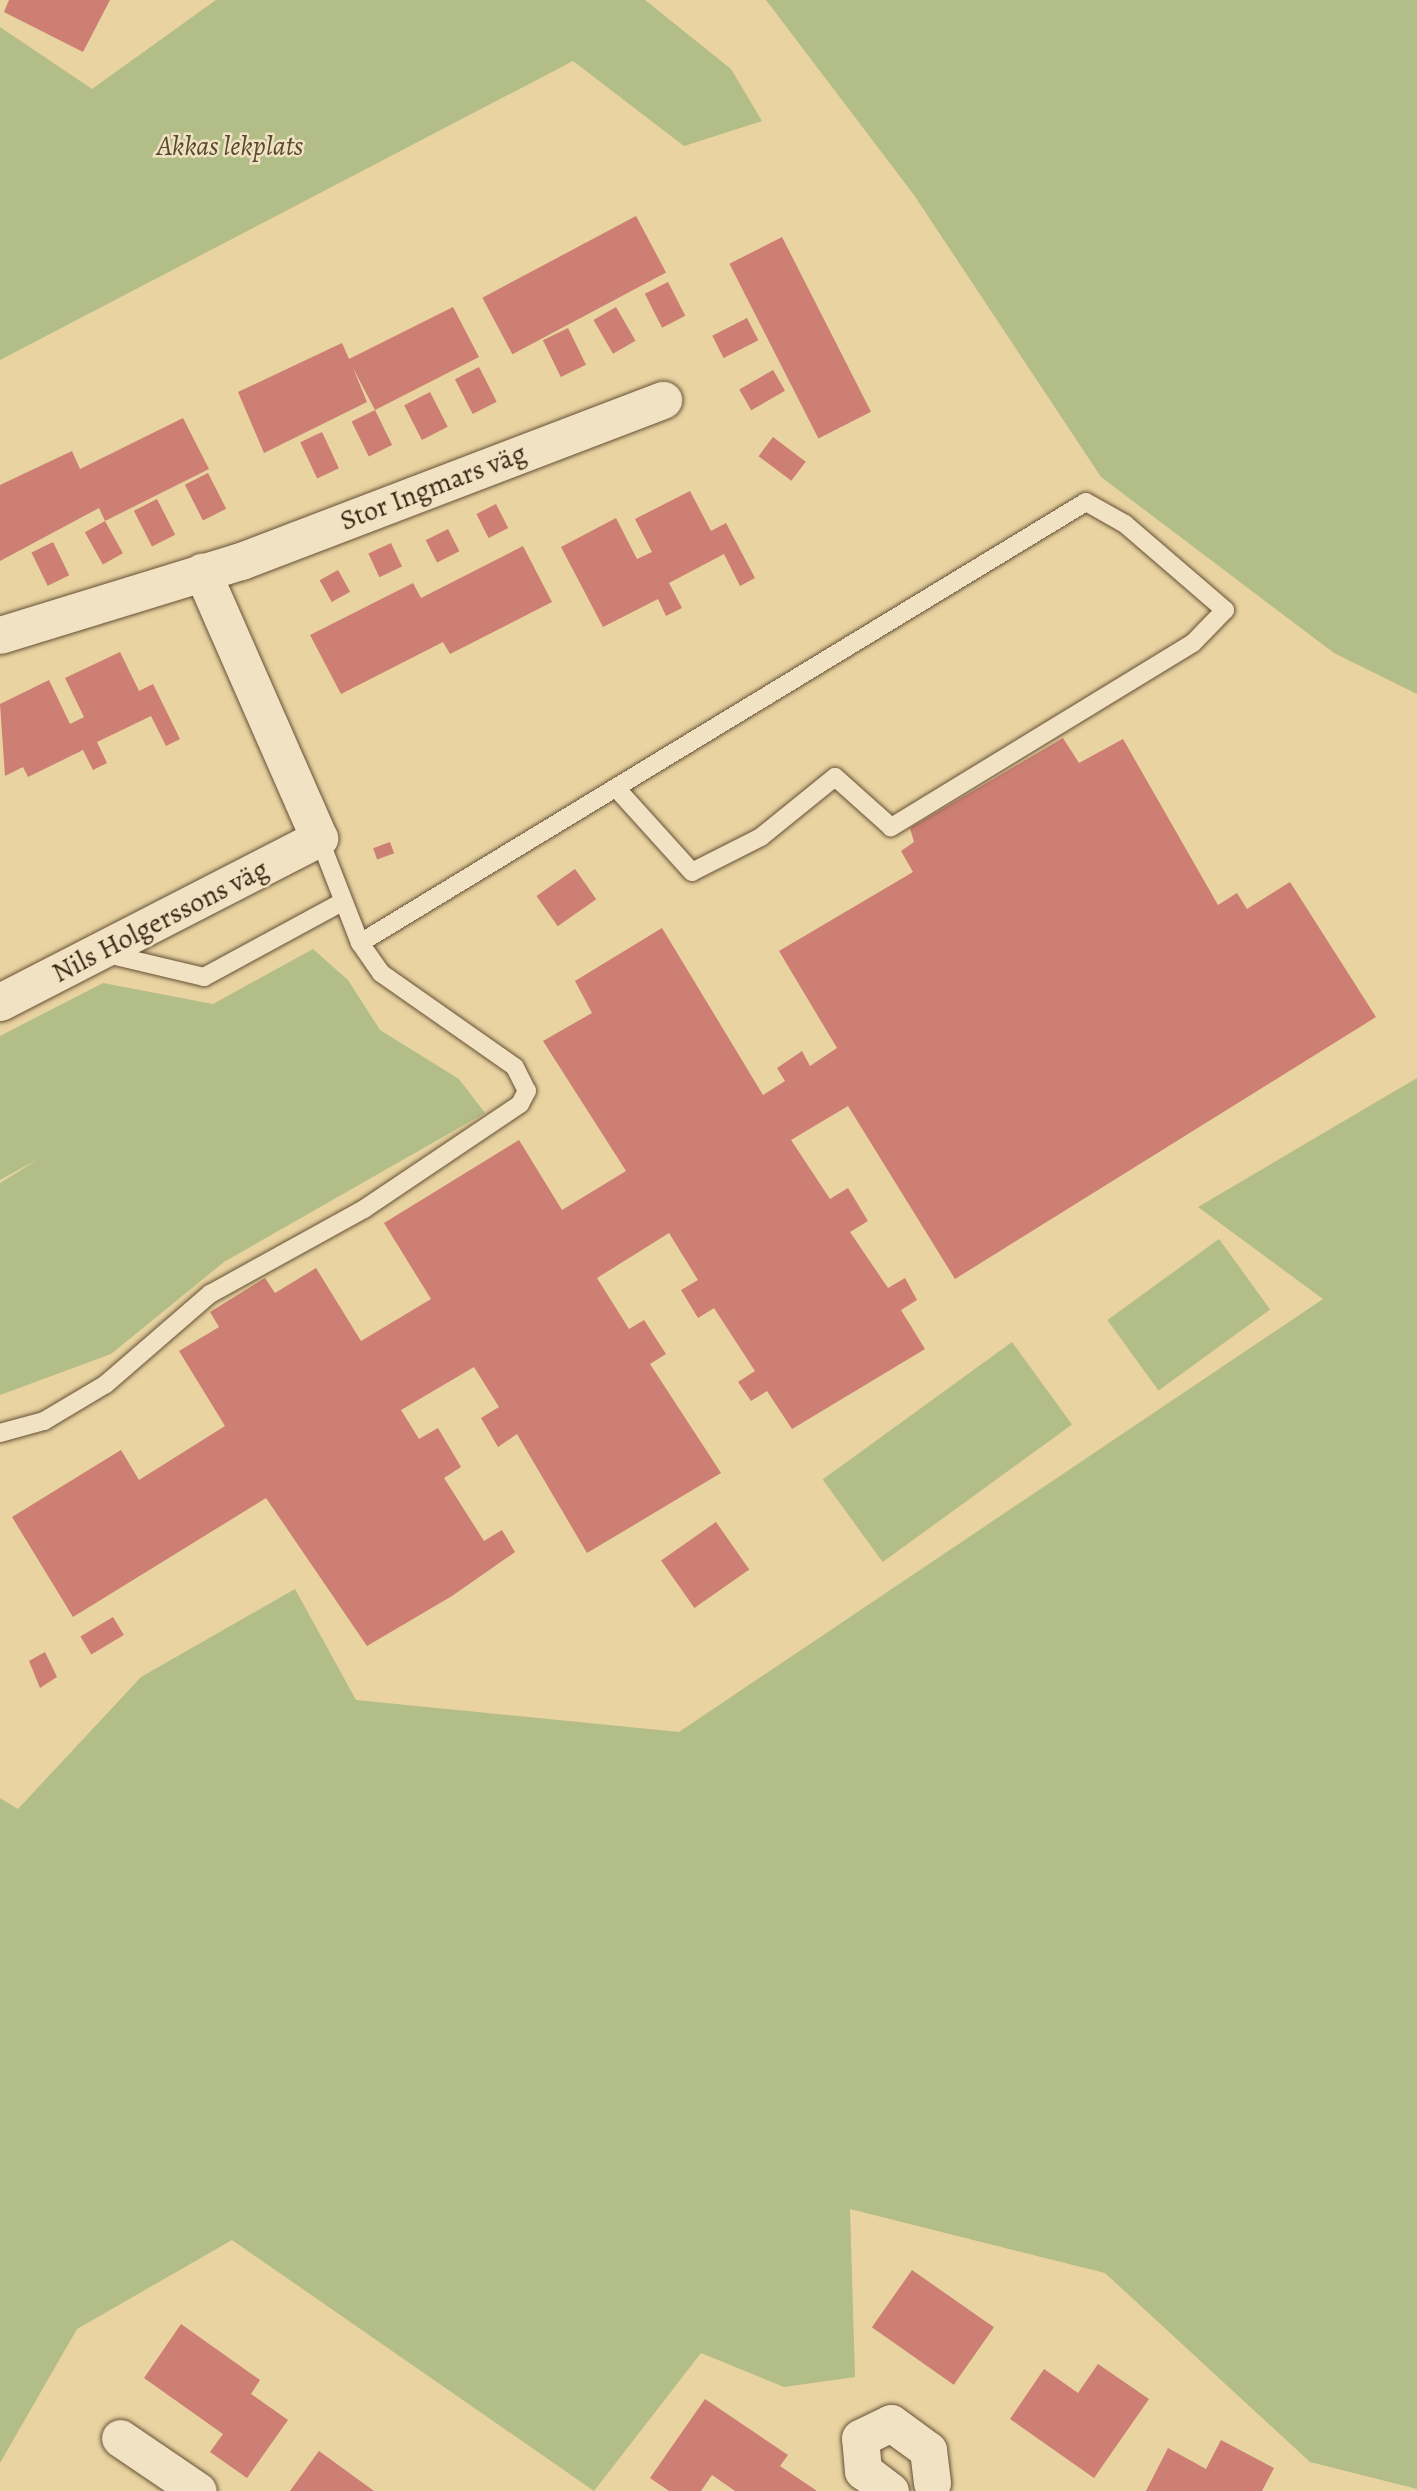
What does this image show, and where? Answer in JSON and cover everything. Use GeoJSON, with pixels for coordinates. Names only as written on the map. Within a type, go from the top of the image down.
{"type":"FeatureCollection","features":[{"type":"Feature","properties":{"kind":"street","name":"Stor Ingmars väg"},"geometry":{"type":"LineString","coordinates":[[0,635],[202,572],[663,400]]}},
{"type":"Feature","properties":{"kind":"street"},"geometry":{"type":"LineString","coordinates":[[202,572],[319,838]]}},
{"type":"Feature","properties":{"kind":"street","name":"Nils Holgerssons väg"},"geometry":{"type":"LineString","coordinates":[[0,1002],[103,953],[319,838]]}},
{"type":"Feature","properties":{"kind":"street"},"geometry":{"type":"LineString","coordinates":[[891,2423],[928,2450],[937,2487],[892,2491],[863,2471],[860,2438],[891,2423]]}},
{"type":"Feature","properties":{"kind":"street"},"geometry":{"type":"LineString","coordinates":[[120,2438],[198,2491]]}},
{"type":"Feature","properties":{"kind":"lane"},"geometry":{"type":"LineString","coordinates":[[360,943],[1086,502],[1125,524],[1225,610],[1193,643],[891,827],[835,778],[761,837],[692,872],[617,789]]}},
{"type":"Feature","properties":{"kind":"lane"},"geometry":{"type":"LineString","coordinates":[[0,1433],[44,1421],[106,1384],[210,1294],[364,1209],[520,1104],[527,1091],[515,1067],[381,973],[360,943],[319,838]]}},
{"type":"Feature","properties":{"kind":"lane"},"geometry":{"type":"LineString","coordinates":[[103,953],[204,977],[342,902]]}},
{"type":"Feature","properties":{"kind":"green space","name":"Akkas lekplats"},"geometry":{"type":"Polygon","coordinates":[[[216,0],[645,0],[731,69],[762,121],[684,146],[573,61],[0,360],[0,27],[92,89],[216,0]]]}},
{"type":"Feature","properties":{"kind":"green space"},"geometry":{"type":"Polygon","coordinates":[[[766,0],[1417,0],[1417,694],[1334,653],[1101,477],[914,195],[766,0]]]}},
{"type":"Feature","properties":{"kind":"green space"},"geometry":{"type":"Polygon","coordinates":[[[313,949],[348,980],[380,1030],[459,1079],[485,1113],[224,1262],[111,1354],[0,1395],[0,1183],[40,1158],[0,1180],[0,1036],[103,983],[213,1004],[313,949]]]}},
{"type":"Feature","properties":{"kind":"green space"},"geometry":{"type":"Polygon","coordinates":[[[1417,1078],[1417,2489],[1310,2462],[1105,2273],[850,2209],[855,2377],[784,2387],[701,2353],[594,2491],[232,2240],[77,2329],[0,2463],[0,1798],[18,1809],[141,1677],[295,1589],[356,1700],[679,1732],[1323,1299],[1198,1207],[1417,1078]]]}},
{"type":"Feature","properties":{"kind":"green space"},"geometry":{"type":"Polygon","coordinates":[[[1219,1239],[1270,1309],[1158,1390],[1107,1320],[1219,1239]]]}},
{"type":"Feature","properties":{"kind":"green space"},"geometry":{"type":"Polygon","coordinates":[[[1012,1342],[1072,1425],[883,1562],[823,1480],[1012,1342]]]}},
{"type":"Feature","properties":{"kind":"building"},"geometry":{"type":"Polygon","coordinates":[[[9,0],[110,0],[83,52],[4,12],[9,0]]]}},
{"type":"Feature","properties":{"kind":"building"},"geometry":{"type":"Polygon","coordinates":[[[636,216],[666,273],[512,354],[482,298],[636,216]]]}},
{"type":"Feature","properties":{"kind":"building"},"geometry":{"type":"Polygon","coordinates":[[[782,237],[871,412],[818,438],[729,264],[782,237]]]}},
{"type":"Feature","properties":{"kind":"building"},"geometry":{"type":"Polygon","coordinates":[[[668,282],[685,316],[662,328],[645,294],[668,282]]]}},
{"type":"Feature","properties":{"kind":"building"},"geometry":{"type":"Polygon","coordinates":[[[453,307],[479,357],[375,410],[353,368],[367,402],[264,453],[238,392],[342,343],[349,359],[453,307]]]}},
{"type":"Feature","properties":{"kind":"building"},"geometry":{"type":"Polygon","coordinates":[[[616,307],[636,341],[613,354],[593,320],[616,307]]]}},
{"type":"Feature","properties":{"kind":"building"},"geometry":{"type":"Polygon","coordinates":[[[747,318],[758,340],[724,358],[712,336],[747,318]]]}},
{"type":"Feature","properties":{"kind":"building"},"geometry":{"type":"Polygon","coordinates":[[[568,328],[586,365],[561,377],[543,340],[568,328]]]}},
{"type":"Feature","properties":{"kind":"building"},"geometry":{"type":"Polygon","coordinates":[[[479,367],[497,402],[473,414],[455,379],[479,367]]]}},
{"type":"Feature","properties":{"kind":"building"},"geometry":{"type":"Polygon","coordinates":[[[773,370],[785,391],[751,410],[739,390],[773,370]]]}},
{"type":"Feature","properties":{"kind":"building"},"geometry":{"type":"Polygon","coordinates":[[[430,392],[448,427],[422,440],[404,405],[430,392]]]}},
{"type":"Feature","properties":{"kind":"building"},"geometry":{"type":"Polygon","coordinates":[[[375,410],[392,445],[369,456],[352,421],[375,410]]]}},
{"type":"Feature","properties":{"kind":"building"},"geometry":{"type":"Polygon","coordinates":[[[183,418],[209,469],[105,521],[99,508],[0,561],[0,485],[72,451],[80,469],[183,418]]]}},
{"type":"Feature","properties":{"kind":"building"},"geometry":{"type":"Polygon","coordinates":[[[322,432],[339,468],[317,478],[300,442],[322,432]]]}},
{"type":"Feature","properties":{"kind":"building"},"geometry":{"type":"Polygon","coordinates":[[[773,437],[806,462],[791,481],[759,456],[773,437]]]}},
{"type":"Feature","properties":{"kind":"building"},"geometry":{"type":"Polygon","coordinates":[[[208,473],[226,509],[203,520],[185,485],[208,473]]]}},
{"type":"Feature","properties":{"kind":"building"},"geometry":{"type":"Polygon","coordinates":[[[690,491],[711,531],[726,523],[755,578],[740,586],[724,554],[669,583],[682,608],[666,616],[658,599],[603,627],[561,547],[616,518],[637,559],[652,552],[635,519],[690,491]]]}},
{"type":"Feature","properties":{"kind":"building"},"geometry":{"type":"Polygon","coordinates":[[[157,499],[175,535],[152,546],[134,511],[157,499]]]}},
{"type":"Feature","properties":{"kind":"building"},"geometry":{"type":"Polygon","coordinates":[[[496,504],[508,528],[489,538],[476,514],[496,504]]]}},
{"type":"Feature","properties":{"kind":"building"},"geometry":{"type":"Polygon","coordinates":[[[105,521],[123,553],[103,565],[85,532],[105,521]]]}},
{"type":"Feature","properties":{"kind":"building"},"geometry":{"type":"Polygon","coordinates":[[[448,529],[459,551],[437,563],[426,540],[448,529]]]}},
{"type":"Feature","properties":{"kind":"building"},"geometry":{"type":"Polygon","coordinates":[[[53,542],[69,575],[48,586],[31,553],[53,542]]]}},
{"type":"Feature","properties":{"kind":"building"},"geometry":{"type":"Polygon","coordinates":[[[391,543],[402,567],[379,577],[368,554],[391,543]]]}},
{"type":"Feature","properties":{"kind":"building"},"geometry":{"type":"Polygon","coordinates":[[[523,546],[552,602],[450,654],[443,642],[341,694],[310,635],[413,583],[421,598],[523,546]]]}},
{"type":"Feature","properties":{"kind":"building"},"geometry":{"type":"Polygon","coordinates":[[[338,570],[350,592],[332,602],[320,580],[338,570]]]}},
{"type":"Feature","properties":{"kind":"building"},"geometry":{"type":"Polygon","coordinates":[[[120,652],[139,691],[153,684],[180,739],[166,746],[151,716],[97,742],[107,763],[93,770],[83,750],[28,777],[23,767],[5,776],[0,704],[49,680],[70,724],[84,717],[65,678],[120,652]]]}},
{"type":"Feature","properties":{"kind":"building"},"geometry":{"type":"Polygon","coordinates":[[[1063,738],[1079,763],[1123,739],[1218,905],[1237,893],[1247,909],[1290,882],[1376,1017],[955,1279],[848,1106],[791,1140],[830,1199],[848,1188],[868,1221],[850,1232],[888,1288],[905,1278],[917,1300],[901,1310],[925,1349],[792,1429],[767,1391],[751,1401],[738,1382],[755,1371],[714,1308],[698,1318],[681,1290],[698,1280],[669,1233],[597,1278],[629,1329],[644,1320],[666,1354],[650,1364],[721,1473],[587,1553],[517,1434],[498,1447],[481,1418],[499,1407],[474,1367],[401,1410],[419,1439],[438,1428],[461,1467],[444,1478],[484,1541],[502,1530],[515,1552],[452,1596],[367,1646],[266,1498],[73,1617],[12,1517],[121,1450],[139,1480],[225,1426],[179,1351],[219,1327],[210,1312],[265,1278],[275,1293],[316,1268],[361,1341],[431,1299],[384,1223],[519,1140],[562,1210],[626,1171],[543,1041],[592,1013],[575,981],[662,928],[763,1095],[785,1081],[777,1068],[802,1051],[810,1066],[837,1048],[779,951],[913,872],[901,851],[914,842],[910,828],[1063,738]]]}},
{"type":"Feature","properties":{"kind":"building"},"geometry":{"type":"Polygon","coordinates":[[[390,842],[394,853],[377,859],[373,848],[390,842]]]}},
{"type":"Feature","properties":{"kind":"building"},"geometry":{"type":"Polygon","coordinates":[[[575,869],[596,899],[558,926],[536,896],[575,869]]]}},
{"type":"Feature","properties":{"kind":"building"},"geometry":{"type":"Polygon","coordinates":[[[716,1522],[749,1570],[694,1608],[661,1560],[716,1522]]]}},
{"type":"Feature","properties":{"kind":"building"},"geometry":{"type":"Polygon","coordinates":[[[113,1617],[124,1635],[91,1655],[80,1637],[113,1617]]]}},
{"type":"Feature","properties":{"kind":"building"},"geometry":{"type":"Polygon","coordinates":[[[45,1652],[57,1677],[40,1688],[29,1661],[45,1652]]]}},
{"type":"Feature","properties":{"kind":"building"},"geometry":{"type":"Polygon","coordinates":[[[912,2270],[994,2327],[954,2385],[872,2327],[912,2270]]]}},
{"type":"Feature","properties":{"kind":"building"},"geometry":{"type":"Polygon","coordinates":[[[181,2324],[260,2380],[251,2394],[288,2420],[247,2478],[210,2452],[223,2434],[144,2378],[181,2324]]]}},
{"type":"Feature","properties":{"kind":"building"},"geometry":{"type":"Polygon","coordinates":[[[1098,2364],[1149,2399],[1094,2478],[1010,2419],[1044,2369],[1078,2393],[1098,2364]]]}},
{"type":"Feature","properties":{"kind":"building"},"geometry":{"type":"Polygon","coordinates":[[[705,2399],[788,2455],[780,2466],[817,2491],[735,2491],[712,2475],[701,2491],[669,2491],[650,2478],[705,2399]]]}},
{"type":"Feature","properties":{"kind":"building"},"geometry":{"type":"Polygon","coordinates":[[[1221,2440],[1274,2468],[1262,2491],[1146,2491],[1168,2448],[1206,2469],[1221,2440]]]}},
{"type":"Feature","properties":{"kind":"building"},"geometry":{"type":"Polygon","coordinates":[[[319,2451],[374,2491],[290,2491],[319,2451]]]}}]}
